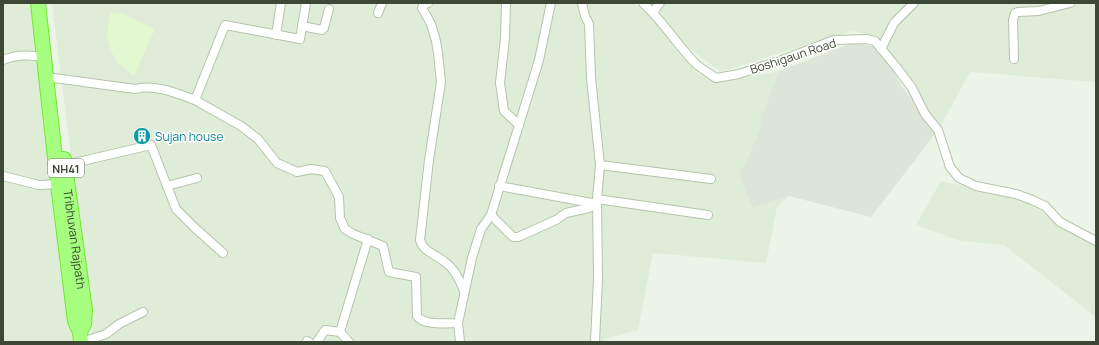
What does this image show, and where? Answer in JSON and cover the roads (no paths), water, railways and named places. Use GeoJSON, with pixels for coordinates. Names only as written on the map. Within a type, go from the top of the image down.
{"type":"FeatureCollection","features":[{"type":"Feature","properties":{"kind":"highway","name":"Tribhuvan Rajpath"},"geometry":{"type":"LineString","coordinates":[[38,3],[44,57],[51,77],[65,165],[63,183]]}},
{"type":"Feature","properties":{"kind":"highway","name":"Tribhuvan Rajpath"},"geometry":{"type":"LineString","coordinates":[[46,3],[51,77],[63,183],[75,321],[81,339]]}},
{"type":"Feature","properties":{"kind":"street"},"geometry":{"type":"LineString","coordinates":[[276,34],[281,3]]}},
{"type":"Feature","properties":{"kind":"street"},"geometry":{"type":"LineString","coordinates":[[194,100],[225,25],[300,39],[306,3]]}},
{"type":"Feature","properties":{"kind":"street"},"geometry":{"type":"LineString","coordinates":[[378,13],[382,3]]}},
{"type":"Feature","properties":{"kind":"street"},"geometry":{"type":"LineString","coordinates":[[428,3],[423,5],[422,8],[431,24],[436,41],[441,82],[429,160],[420,240],[421,245],[446,262],[457,275],[464,291]]}},
{"type":"Feature","properties":{"kind":"street"},"geometry":{"type":"LineString","coordinates":[[506,3],[505,38],[500,83],[504,111],[519,125]]}},
{"type":"Feature","properties":{"kind":"street"},"geometry":{"type":"LineString","coordinates":[[460,342],[458,323],[472,258],[482,229],[490,215],[519,125],[539,60],[551,3]]}},
{"type":"Feature","properties":{"kind":"street"},"geometry":{"type":"LineString","coordinates":[[582,3],[588,24],[591,78],[600,165],[597,202],[598,279],[595,342]]}},
{"type":"Feature","properties":{"kind":"street","name":"Boshigaun Road"},"geometry":{"type":"LineString","coordinates":[[643,3],[653,12],[696,64],[716,78],[739,74],[782,60],[834,40],[867,39],[875,41],[912,88],[925,114],[938,130],[950,167],[959,178],[976,186],[1016,194],[1032,200],[1045,206],[1060,222],[1096,241]]}},
{"type":"Feature","properties":{"kind":"street"},"geometry":{"type":"LineString","coordinates":[[653,12],[660,3]]}},
{"type":"Feature","properties":{"kind":"street"},"geometry":{"type":"LineString","coordinates":[[881,49],[894,23],[914,3]]}},
{"type":"Feature","properties":{"kind":"street"},"geometry":{"type":"LineString","coordinates":[[1014,59],[1013,20],[1015,13],[1039,11],[1070,3]]}},
{"type":"Feature","properties":{"kind":"street"},"geometry":{"type":"LineString","coordinates":[[302,26],[322,30],[324,28],[329,9]]}},
{"type":"Feature","properties":{"kind":"street"},"geometry":{"type":"LineString","coordinates":[[3,60],[12,56],[28,55],[44,57]]}},
{"type":"Feature","properties":{"kind":"street"},"geometry":{"type":"LineString","coordinates":[[51,77],[135,89],[144,86],[167,90],[194,100],[241,126],[258,139],[277,163],[297,172],[311,169],[325,172],[339,197],[340,218],[345,229],[353,234],[383,246],[389,272],[416,277],[417,316],[419,320],[427,323],[458,323]]}},
{"type":"Feature","properties":{"kind":"street"},"geometry":{"type":"LineString","coordinates":[[65,165],[151,145],[176,209],[194,228],[223,253]]}},
{"type":"Feature","properties":{"kind":"street"},"geometry":{"type":"LineString","coordinates":[[600,165],[711,179]]}},
{"type":"Feature","properties":{"kind":"street"},"geometry":{"type":"LineString","coordinates":[[3,176],[39,186],[63,183]]}},
{"type":"Feature","properties":{"kind":"street"},"geometry":{"type":"LineString","coordinates":[[167,186],[197,178]]}},
{"type":"Feature","properties":{"kind":"street"},"geometry":{"type":"LineString","coordinates":[[499,186],[597,202],[708,215]]}},
{"type":"Feature","properties":{"kind":"street"},"geometry":{"type":"LineString","coordinates":[[490,215],[513,237],[518,237],[556,220],[566,213],[589,208],[597,202]]}},
{"type":"Feature","properties":{"kind":"street"},"geometry":{"type":"LineString","coordinates":[[340,332],[368,239]]}},
{"type":"Feature","properties":{"kind":"street"},"geometry":{"type":"LineString","coordinates":[[81,339],[106,334],[119,324],[143,312]]}},
{"type":"Feature","properties":{"kind":"street"},"geometry":{"type":"LineString","coordinates":[[317,342],[325,330],[340,332],[349,342]]}},
{"type":"Feature","properties":{"kind":"place","name":"Sujan house"},"geometry":{"type":"Point","coordinates":[142,136]}}]}
